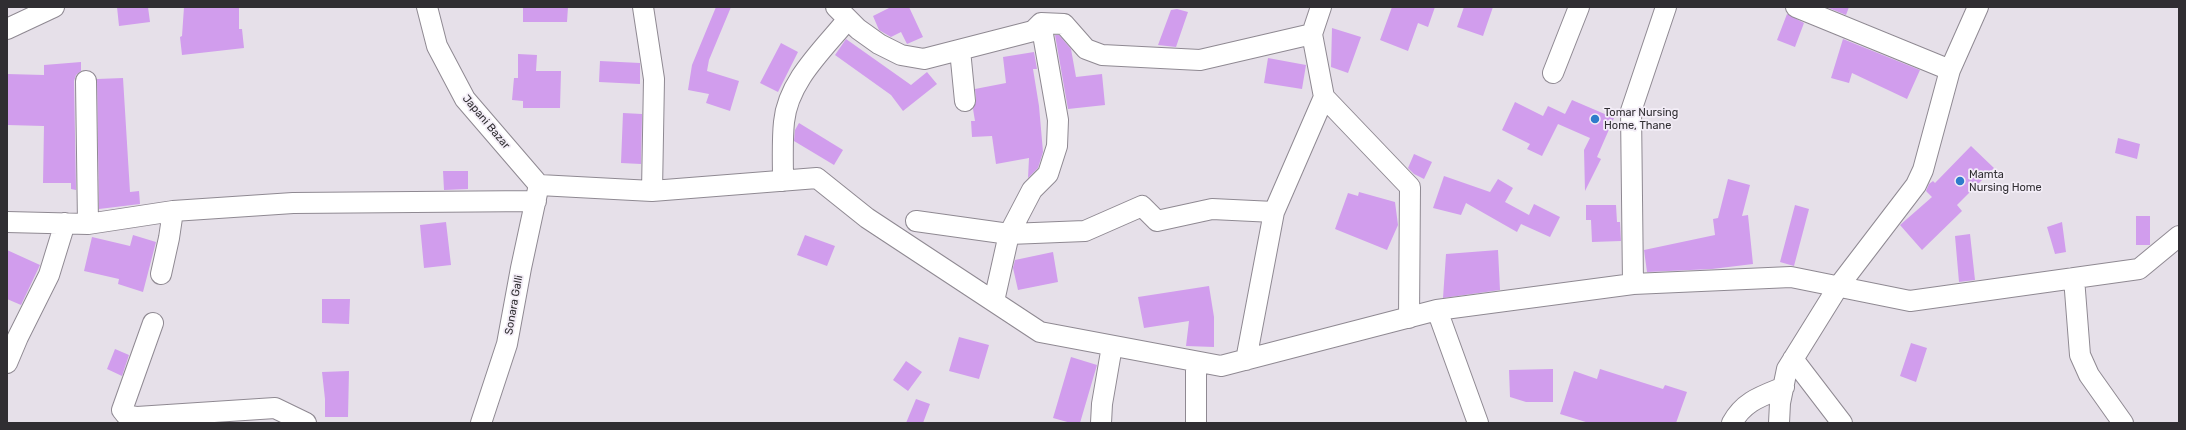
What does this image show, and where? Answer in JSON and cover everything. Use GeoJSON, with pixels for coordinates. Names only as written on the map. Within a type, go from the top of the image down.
{"type":"FeatureCollection","features":[{"type":"Feature","properties":{"kind":"street"},"geometry":{"type":"LineString","coordinates":[[7,29],[54,7]]}},
{"type":"Feature","properties":{"kind":"street","name":"Japani Bazar"},"geometry":{"type":"LineString","coordinates":[[427,7],[437,46],[465,99],[537,193]]}},
{"type":"Feature","properties":{"kind":"street"},"geometry":{"type":"LineString","coordinates":[[643,7],[654,79],[652,191]]}},
{"type":"Feature","properties":{"kind":"street"},"geometry":{"type":"LineString","coordinates":[[1321,7],[1312,34],[1324,97],[1410,187],[1409,318]]}},
{"type":"Feature","properties":{"kind":"street"},"geometry":{"type":"LineString","coordinates":[[1553,72],[1579,7]]}},
{"type":"Feature","properties":{"kind":"street"},"geometry":{"type":"LineString","coordinates":[[1633,284],[1631,111],[1666,7]]}},
{"type":"Feature","properties":{"kind":"street"},"geometry":{"type":"LineString","coordinates":[[1796,7],[1950,70]]}},
{"type":"Feature","properties":{"kind":"street"},"geometry":{"type":"LineString","coordinates":[[1779,423],[1787,369],[1838,287],[1916,185],[1923,170],[1950,70],[1978,7]]}},
{"type":"Feature","properties":{"kind":"street"},"geometry":{"type":"LineString","coordinates":[[783,181],[784,122],[789,99],[799,80],[842,13],[858,29],[879,44],[901,55],[924,59],[1033,31],[1041,23],[1064,24],[1086,49],[1102,55],[1200,60],[1312,34]]}},
{"type":"Feature","properties":{"kind":"street"},"geometry":{"type":"LineString","coordinates":[[994,302],[1009,234],[1032,190],[1048,174],[1057,146],[1058,120],[1041,23]]}},
{"type":"Feature","properties":{"kind":"street"},"geometry":{"type":"LineString","coordinates":[[960,50],[965,101]]}},
{"type":"Feature","properties":{"kind":"street"},"geometry":{"type":"LineString","coordinates":[[86,81],[88,224]]}},
{"type":"Feature","properties":{"kind":"street"},"geometry":{"type":"LineString","coordinates":[[1246,360],[1274,212],[1324,97]]}},
{"type":"Feature","properties":{"kind":"street"},"geometry":{"type":"LineString","coordinates":[[7,222],[88,224],[173,211],[293,203],[537,193],[652,191],[817,178],[867,218],[1040,332],[1221,366],[1437,310],[1633,284],[1791,277],[1910,301],[2139,269],[2179,236]]}},
{"type":"Feature","properties":{"kind":"street","name":"Sonara Galli"},"geometry":{"type":"LineString","coordinates":[[481,423],[507,344],[537,193]]}},
{"type":"Feature","properties":{"kind":"street"},"geometry":{"type":"LineString","coordinates":[[916,221],[1009,234],[1085,232],[1142,206],[1158,221],[1212,209],[1274,212]]}},
{"type":"Feature","properties":{"kind":"street"},"geometry":{"type":"LineString","coordinates":[[161,274],[173,211]]}},
{"type":"Feature","properties":{"kind":"street"},"geometry":{"type":"LineString","coordinates":[[7,363],[18,337],[49,275],[65,223]]}},
{"type":"Feature","properties":{"kind":"street"},"geometry":{"type":"LineString","coordinates":[[2074,278],[2080,355],[2089,375],[2123,423]]}},
{"type":"Feature","properties":{"kind":"street"},"geometry":{"type":"LineString","coordinates":[[1437,310],[1478,423]]}},
{"type":"Feature","properties":{"kind":"street"},"geometry":{"type":"LineString","coordinates":[[153,323],[122,410],[126,415],[137,418],[276,408],[306,423]]}},
{"type":"Feature","properties":{"kind":"street"},"geometry":{"type":"LineString","coordinates":[[1101,423],[1102,404],[1112,346]]}},
{"type":"Feature","properties":{"kind":"street"},"geometry":{"type":"LineString","coordinates":[[1793,359],[1842,423]]}},
{"type":"Feature","properties":{"kind":"street"},"geometry":{"type":"LineString","coordinates":[[1196,362],[1196,423]]}},
{"type":"Feature","properties":{"kind":"street"},"geometry":{"type":"LineString","coordinates":[[1732,423],[1743,407],[1752,400],[1784,387]]}},
{"type":"Feature","properties":{"kind":"building"},"geometry":{"type":"Polygon","coordinates":[[[117,7],[148,7],[150,22],[119,26],[117,7]]]}},
{"type":"Feature","properties":{"kind":"building"},"geometry":{"type":"Polygon","coordinates":[[[184,7],[239,7],[239,29],[242,29],[244,48],[182,55],[180,37],[182,36],[184,7]]]}},
{"type":"Feature","properties":{"kind":"building"},"geometry":{"type":"Polygon","coordinates":[[[523,7],[568,7],[567,22],[523,22],[523,7]]]}},
{"type":"Feature","properties":{"kind":"building"},"geometry":{"type":"Polygon","coordinates":[[[716,7],[731,7],[709,60],[707,71],[739,81],[730,111],[706,103],[709,94],[688,90],[692,65],[716,7]]]}},
{"type":"Feature","properties":{"kind":"building"},"geometry":{"type":"Polygon","coordinates":[[[891,7],[909,7],[923,37],[907,44],[901,32],[891,37],[879,30],[873,16],[891,7]]]}},
{"type":"Feature","properties":{"kind":"building"},"geometry":{"type":"Polygon","coordinates":[[[1392,7],[1435,7],[1428,27],[1418,23],[1408,51],[1380,40],[1392,7]]]}},
{"type":"Feature","properties":{"kind":"building"},"geometry":{"type":"Polygon","coordinates":[[[1464,7],[1493,7],[1483,36],[1457,27],[1464,7]]]}},
{"type":"Feature","properties":{"kind":"building"},"geometry":{"type":"Polygon","coordinates":[[[1826,7],[1849,7],[1846,15],[1826,7]]]}},
{"type":"Feature","properties":{"kind":"building"},"geometry":{"type":"Polygon","coordinates":[[[1177,9],[1188,12],[1176,47],[1158,45],[1171,10],[1177,9]]]}},
{"type":"Feature","properties":{"kind":"building"},"geometry":{"type":"Polygon","coordinates":[[[1787,14],[1804,23],[1795,47],[1777,40],[1787,14]]]}},
{"type":"Feature","properties":{"kind":"building"},"geometry":{"type":"Polygon","coordinates":[[[1332,28],[1361,37],[1348,73],[1331,67],[1332,28]]]}},
{"type":"Feature","properties":{"kind":"building"},"geometry":{"type":"Polygon","coordinates":[[[1055,35],[1059,35],[1071,49],[1076,77],[1102,74],[1105,105],[1068,109],[1055,35]]]}},
{"type":"Feature","properties":{"kind":"building"},"geometry":{"type":"Polygon","coordinates":[[[846,39],[911,85],[927,72],[937,84],[903,111],[891,95],[835,55],[846,39]]]}},
{"type":"Feature","properties":{"kind":"building"},"geometry":{"type":"Polygon","coordinates":[[[1843,39],[1920,70],[1907,99],[1852,73],[1849,83],[1831,78],[1843,39]]]}},
{"type":"Feature","properties":{"kind":"building"},"geometry":{"type":"Polygon","coordinates":[[[781,43],[798,52],[778,92],[760,83],[781,43]]]}},
{"type":"Feature","properties":{"kind":"building"},"geometry":{"type":"Polygon","coordinates":[[[1034,52],[1037,69],[1033,69],[1039,106],[1043,152],[1038,168],[1028,178],[1029,158],[996,164],[992,136],[972,137],[971,121],[975,121],[973,109],[976,100],[975,89],[1006,83],[1003,57],[1034,52]]]}},
{"type":"Feature","properties":{"kind":"building"},"geometry":{"type":"Polygon","coordinates":[[[518,54],[537,55],[536,71],[561,71],[560,108],[523,108],[523,101],[512,100],[514,78],[518,78],[518,54]]]}},
{"type":"Feature","properties":{"kind":"building"},"geometry":{"type":"Polygon","coordinates":[[[1268,58],[1306,65],[1302,89],[1264,83],[1268,58]]]}},
{"type":"Feature","properties":{"kind":"building"},"geometry":{"type":"Polygon","coordinates":[[[600,61],[640,63],[640,84],[599,82],[600,61]]]}},
{"type":"Feature","properties":{"kind":"building"},"geometry":{"type":"Polygon","coordinates":[[[81,62],[81,71],[76,75],[74,81],[76,190],[71,189],[71,183],[43,183],[44,126],[7,125],[7,74],[44,75],[44,65],[81,62]]]}},
{"type":"Feature","properties":{"kind":"building"},"geometry":{"type":"Polygon","coordinates":[[[123,78],[130,192],[139,191],[140,204],[99,209],[97,79],[123,78]]]}},
{"type":"Feature","properties":{"kind":"building"},"geometry":{"type":"Polygon","coordinates":[[[1572,100],[1614,118],[1597,157],[1601,159],[1585,191],[1584,150],[1590,138],[1558,124],[1542,156],[1527,149],[1530,144],[1502,130],[1515,102],[1543,116],[1548,106],[1565,114],[1572,100]]]}},
{"type":"Feature","properties":{"kind":"building"},"geometry":{"type":"Polygon","coordinates":[[[623,113],[642,114],[641,164],[621,163],[623,113]]]}},
{"type":"Feature","properties":{"kind":"building"},"geometry":{"type":"Polygon","coordinates":[[[799,123],[843,150],[834,165],[794,141],[795,130],[799,123]]]}},
{"type":"Feature","properties":{"kind":"building"},"geometry":{"type":"Polygon","coordinates":[[[2118,138],[2140,144],[2137,159],[2115,153],[2118,138]]]}},
{"type":"Feature","properties":{"kind":"building"},"geometry":{"type":"Polygon","coordinates":[[[1971,146],[1994,168],[1957,205],[1962,211],[1922,250],[1900,225],[1932,197],[1926,191],[1929,184],[1933,181],[1935,183],[1971,146]]]}},
{"type":"Feature","properties":{"kind":"building"},"geometry":{"type":"Polygon","coordinates":[[[1414,154],[1432,162],[1424,179],[1414,174],[1408,168],[1414,154]]]}},
{"type":"Feature","properties":{"kind":"building"},"geometry":{"type":"Polygon","coordinates":[[[443,171],[468,171],[468,189],[444,190],[443,171]]]}},
{"type":"Feature","properties":{"kind":"building"},"geometry":{"type":"Polygon","coordinates":[[[1444,176],[1490,192],[1498,179],[1513,188],[1505,202],[1529,215],[1534,204],[1560,217],[1550,237],[1521,224],[1517,232],[1466,203],[1461,215],[1433,208],[1444,176]]]}},
{"type":"Feature","properties":{"kind":"building"},"geometry":{"type":"Polygon","coordinates":[[[1728,179],[1750,185],[1742,216],[1748,215],[1753,264],[1712,269],[1647,272],[1644,250],[1715,235],[1713,219],[1718,218],[1728,179]]]}},
{"type":"Feature","properties":{"kind":"building"},"geometry":{"type":"Polygon","coordinates":[[[1359,192],[1395,202],[1398,225],[1387,250],[1335,229],[1348,193],[1358,196],[1359,192]]]}},
{"type":"Feature","properties":{"kind":"building"},"geometry":{"type":"Polygon","coordinates":[[[1586,205],[1616,205],[1617,222],[1620,222],[1621,241],[1592,242],[1591,220],[1586,220],[1586,205]]]}},
{"type":"Feature","properties":{"kind":"building"},"geometry":{"type":"Polygon","coordinates":[[[1795,205],[1809,209],[1794,266],[1780,262],[1795,205]]]}},
{"type":"Feature","properties":{"kind":"building"},"geometry":{"type":"Polygon","coordinates":[[[2136,216],[2150,216],[2150,245],[2136,245],[2136,216]]]}},
{"type":"Feature","properties":{"kind":"building"},"geometry":{"type":"Polygon","coordinates":[[[446,222],[451,265],[424,268],[420,225],[446,222]]]}},
{"type":"Feature","properties":{"kind":"building"},"geometry":{"type":"Polygon","coordinates":[[[2062,222],[2066,252],[2055,254],[2047,227],[2062,222]]]}},
{"type":"Feature","properties":{"kind":"building"},"geometry":{"type":"Polygon","coordinates":[[[1970,234],[1975,280],[1959,282],[1955,236],[1970,234]]]}},
{"type":"Feature","properties":{"kind":"building"},"geometry":{"type":"Polygon","coordinates":[[[133,235],[156,242],[143,292],[118,284],[119,279],[84,271],[92,237],[130,246],[133,235]]]}},
{"type":"Feature","properties":{"kind":"building"},"geometry":{"type":"Polygon","coordinates":[[[805,235],[835,246],[827,266],[797,255],[805,235]]]}},
{"type":"Feature","properties":{"kind":"building"},"geometry":{"type":"Polygon","coordinates":[[[7,250],[40,265],[21,305],[7,299],[7,250]]]}},
{"type":"Feature","properties":{"kind":"building"},"geometry":{"type":"Polygon","coordinates":[[[1498,250],[1500,290],[1443,298],[1446,254],[1498,250]]]}},
{"type":"Feature","properties":{"kind":"building"},"geometry":{"type":"Polygon","coordinates":[[[1053,252],[1058,282],[1018,290],[1013,268],[1015,260],[1053,252]]]}},
{"type":"Feature","properties":{"kind":"building"},"geometry":{"type":"Polygon","coordinates":[[[1209,286],[1214,317],[1214,347],[1186,346],[1189,321],[1144,328],[1138,297],[1209,286]]]}},
{"type":"Feature","properties":{"kind":"building"},"geometry":{"type":"Polygon","coordinates":[[[322,299],[350,299],[349,324],[322,323],[322,299]]]}},
{"type":"Feature","properties":{"kind":"building"},"geometry":{"type":"Polygon","coordinates":[[[959,337],[989,345],[979,379],[949,371],[959,337]]]}},
{"type":"Feature","properties":{"kind":"building"},"geometry":{"type":"Polygon","coordinates":[[[1911,343],[1927,348],[1916,382],[1900,376],[1911,343]]]}},
{"type":"Feature","properties":{"kind":"building"},"geometry":{"type":"Polygon","coordinates":[[[115,349],[129,355],[122,376],[107,369],[115,349]]]}},
{"type":"Feature","properties":{"kind":"building"},"geometry":{"type":"Polygon","coordinates":[[[1071,357],[1097,365],[1080,423],[1071,423],[1053,418],[1071,357]]]}},
{"type":"Feature","properties":{"kind":"building"},"geometry":{"type":"Polygon","coordinates":[[[906,361],[922,372],[908,391],[893,380],[906,361]]]}},
{"type":"Feature","properties":{"kind":"building"},"geometry":{"type":"Polygon","coordinates":[[[1553,369],[1553,402],[1526,402],[1510,397],[1509,370],[1553,369]]]}},
{"type":"Feature","properties":{"kind":"building"},"geometry":{"type":"Polygon","coordinates":[[[1600,369],[1663,389],[1665,385],[1687,392],[1676,423],[1589,423],[1560,414],[1574,371],[1597,379],[1600,369]]]}},
{"type":"Feature","properties":{"kind":"building"},"geometry":{"type":"Polygon","coordinates":[[[349,371],[348,417],[325,417],[322,372],[349,371]]]}},
{"type":"Feature","properties":{"kind":"building"},"geometry":{"type":"Polygon","coordinates":[[[916,399],[930,404],[923,423],[906,423],[916,399]]]}},
{"type":"Feature","properties":{"kind":"place","name":"Tomar Nursing Home, Thane"},"geometry":{"type":"Point","coordinates":[1595,119]}},
{"type":"Feature","properties":{"kind":"place","name":"Mamta Nursing Home"},"geometry":{"type":"Point","coordinates":[1960,181]}}]}
